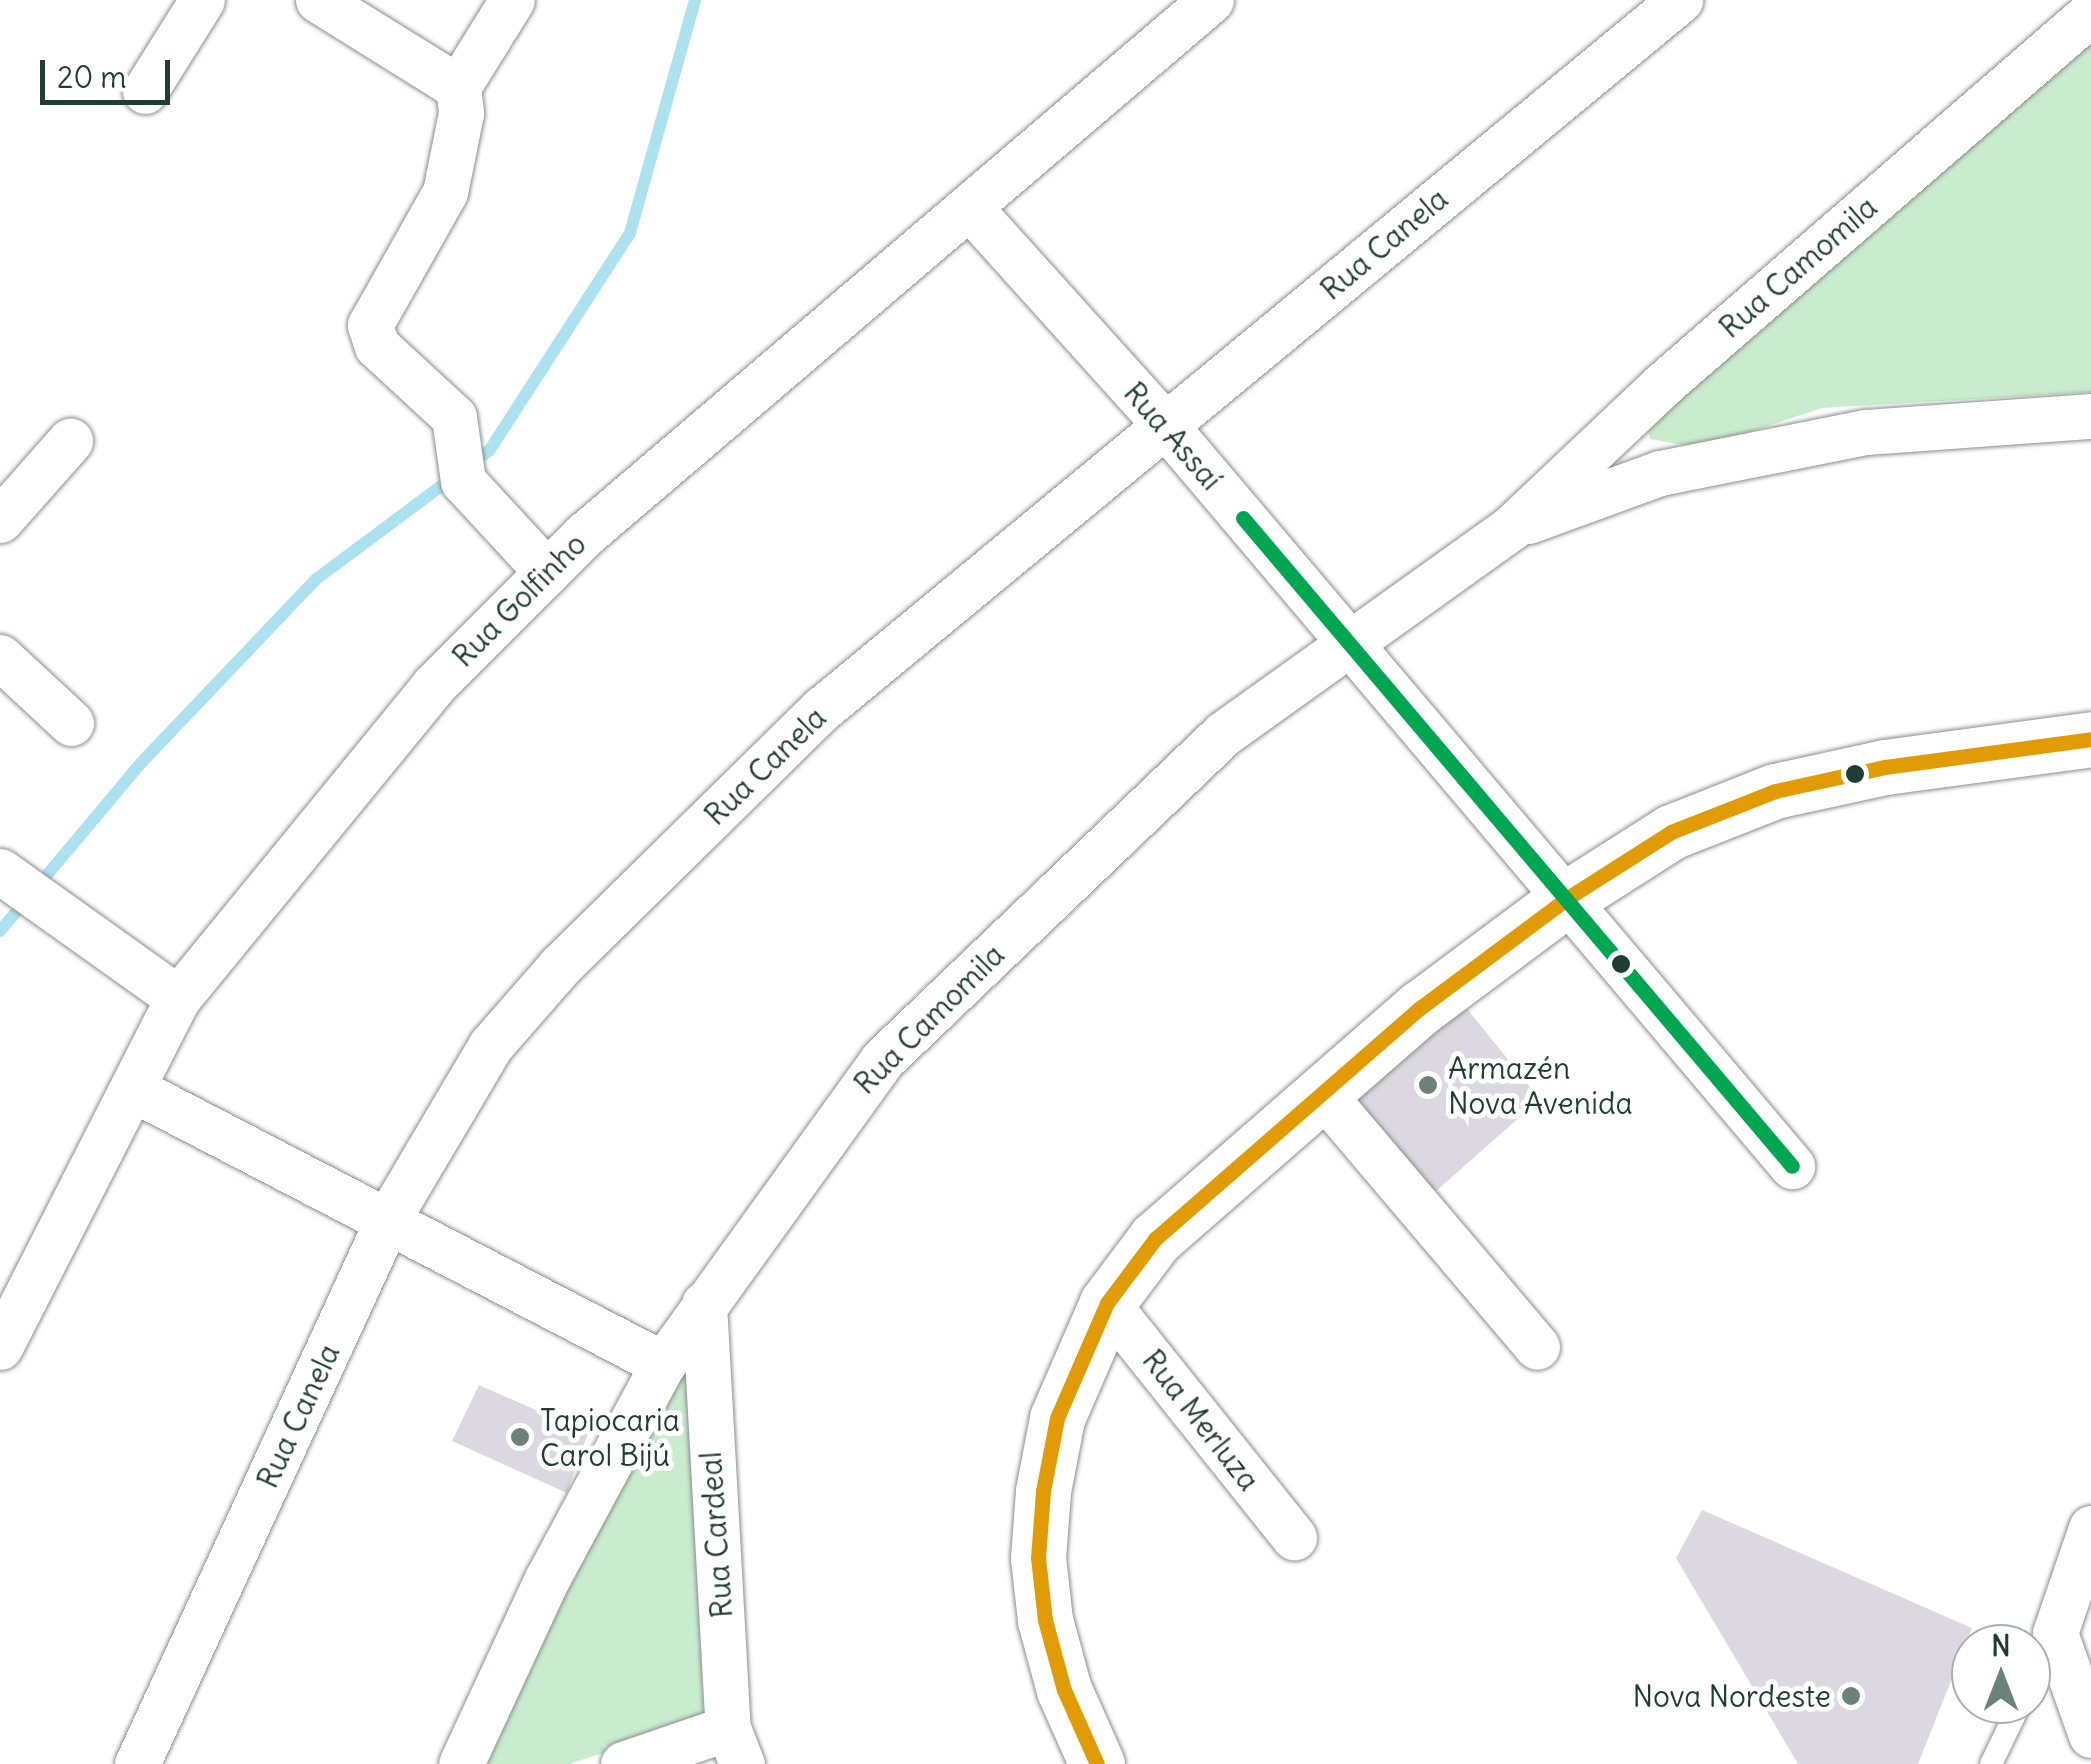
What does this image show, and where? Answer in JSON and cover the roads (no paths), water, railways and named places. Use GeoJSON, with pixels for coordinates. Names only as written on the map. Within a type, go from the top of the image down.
{"type":"FeatureCollection","features":[{"type":"Feature","properties":{"kind":"street"},"geometry":{"type":"LineString","coordinates":[[145,91],[202,0]]}},
{"type":"Feature","properties":{"kind":"street"},"geometry":{"type":"LineString","coordinates":[[318,0],[458,87]]}},
{"type":"Feature","properties":{"kind":"street"},"geometry":{"type":"LineString","coordinates":[[512,0],[458,87],[461,113],[445,192],[370,326],[378,346],[454,417],[459,472],[547,572]]}},
{"type":"Feature","properties":{"kind":"street","name":"Rua Golfinho"},"geometry":{"type":"LineString","coordinates":[[0,1347],[178,998],[434,686],[547,572],[1211,0]]}},
{"type":"Feature","properties":{"kind":"street","name":"Rua Canela"},"geometry":{"type":"LineString","coordinates":[[137,1764],[388,1219],[491,1045],[560,966],[824,708],[1680,0]]}},
{"type":"Feature","properties":{"kind":"street","name":"Rua Camomila"},"geometry":{"type":"LineString","coordinates":[[461,1764],[547,1578],[662,1364],[882,1060],[1223,734],[1512,526],[1662,384],[2091,13]]}},
{"type":"Feature","properties":{"kind":"street","name":"Rua Assaí"},"geometry":{"type":"LineString","coordinates":[[969,206],[1166,425],[1792,1166]]}},
{"type":"Feature","properties":{"kind":"street","name":"Rua Camomila"},"geometry":{"type":"LineString","coordinates":[[1512,526],[1660,473],[1866,432],[2091,416]]}},
{"type":"Feature","properties":{"kind":"street"},"geometry":{"type":"LineString","coordinates":[[0,520],[70,441]]}},
{"type":"Feature","properties":{"kind":"street"},"geometry":{"type":"LineString","coordinates":[[0,657],[72,723]]}},
{"type":"Feature","properties":{"kind":"street"},"geometry":{"type":"LineString","coordinates":[[1097,1764],[1064,1690],[1038,1558],[1057,1418],[1107,1302],[1155,1239],[1321,1092],[1566,899],[1671,832],[1775,791],[1885,767],[2091,739]]}},
{"type":"Feature","properties":{"kind":"street"},"geometry":{"type":"LineString","coordinates":[[0,871],[46,908],[178,998]]}},
{"type":"Feature","properties":{"kind":"street"},"geometry":{"type":"LineString","coordinates":[[133,1089],[662,1364]]}},
{"type":"Feature","properties":{"kind":"street"},"geometry":{"type":"LineString","coordinates":[[1321,1092],[1537,1347]]}},
{"type":"Feature","properties":{"kind":"street","name":"Rua Merluza"},"geometry":{"type":"LineString","coordinates":[[1107,1302],[1294,1538]]}},
{"type":"Feature","properties":{"kind":"street","name":"Rua Cardeal"},"geometry":{"type":"LineString","coordinates":[[704,1304],[735,1746]]}},
{"type":"Feature","properties":{"kind":"street"},"geometry":{"type":"LineString","coordinates":[[2091,1528],[2055,1632],[2091,1735]]}},
{"type":"Feature","properties":{"kind":"street"},"geometry":{"type":"LineString","coordinates":[[623,1764],[735,1746]]}},
{"type":"Feature","properties":{"kind":"lane"},"geometry":{"type":"LineString","coordinates":[[2051,1640],[2055,1632]]}},
{"type":"Feature","properties":{"kind":"lane"},"geometry":{"type":"LineString","coordinates":[[1991,1764],[2010,1724]]}},
{"type":"Feature","properties":{"kind":"waterway"},"geometry":{"type":"LineString","coordinates":[[468,466],[489,451],[630,233],[695,0]]}},
{"type":"Feature","properties":{"kind":"waterway"},"geometry":{"type":"LineString","coordinates":[[0,931],[140,764],[315,580],[452,478]]}},
{"type":"Feature","properties":{"kind":"place","name":"Armazén Nova Avenida"},"geometry":{"type":"Point","coordinates":[1428,1085]}},
{"type":"Feature","properties":{"kind":"place","name":"Tapiocaria Carol Bijú"},"geometry":{"type":"Point","coordinates":[520,1437]}},
{"type":"Feature","properties":{"kind":"place","name":"Nova Nordeste"},"geometry":{"type":"Point","coordinates":[1851,1696]}}]}
